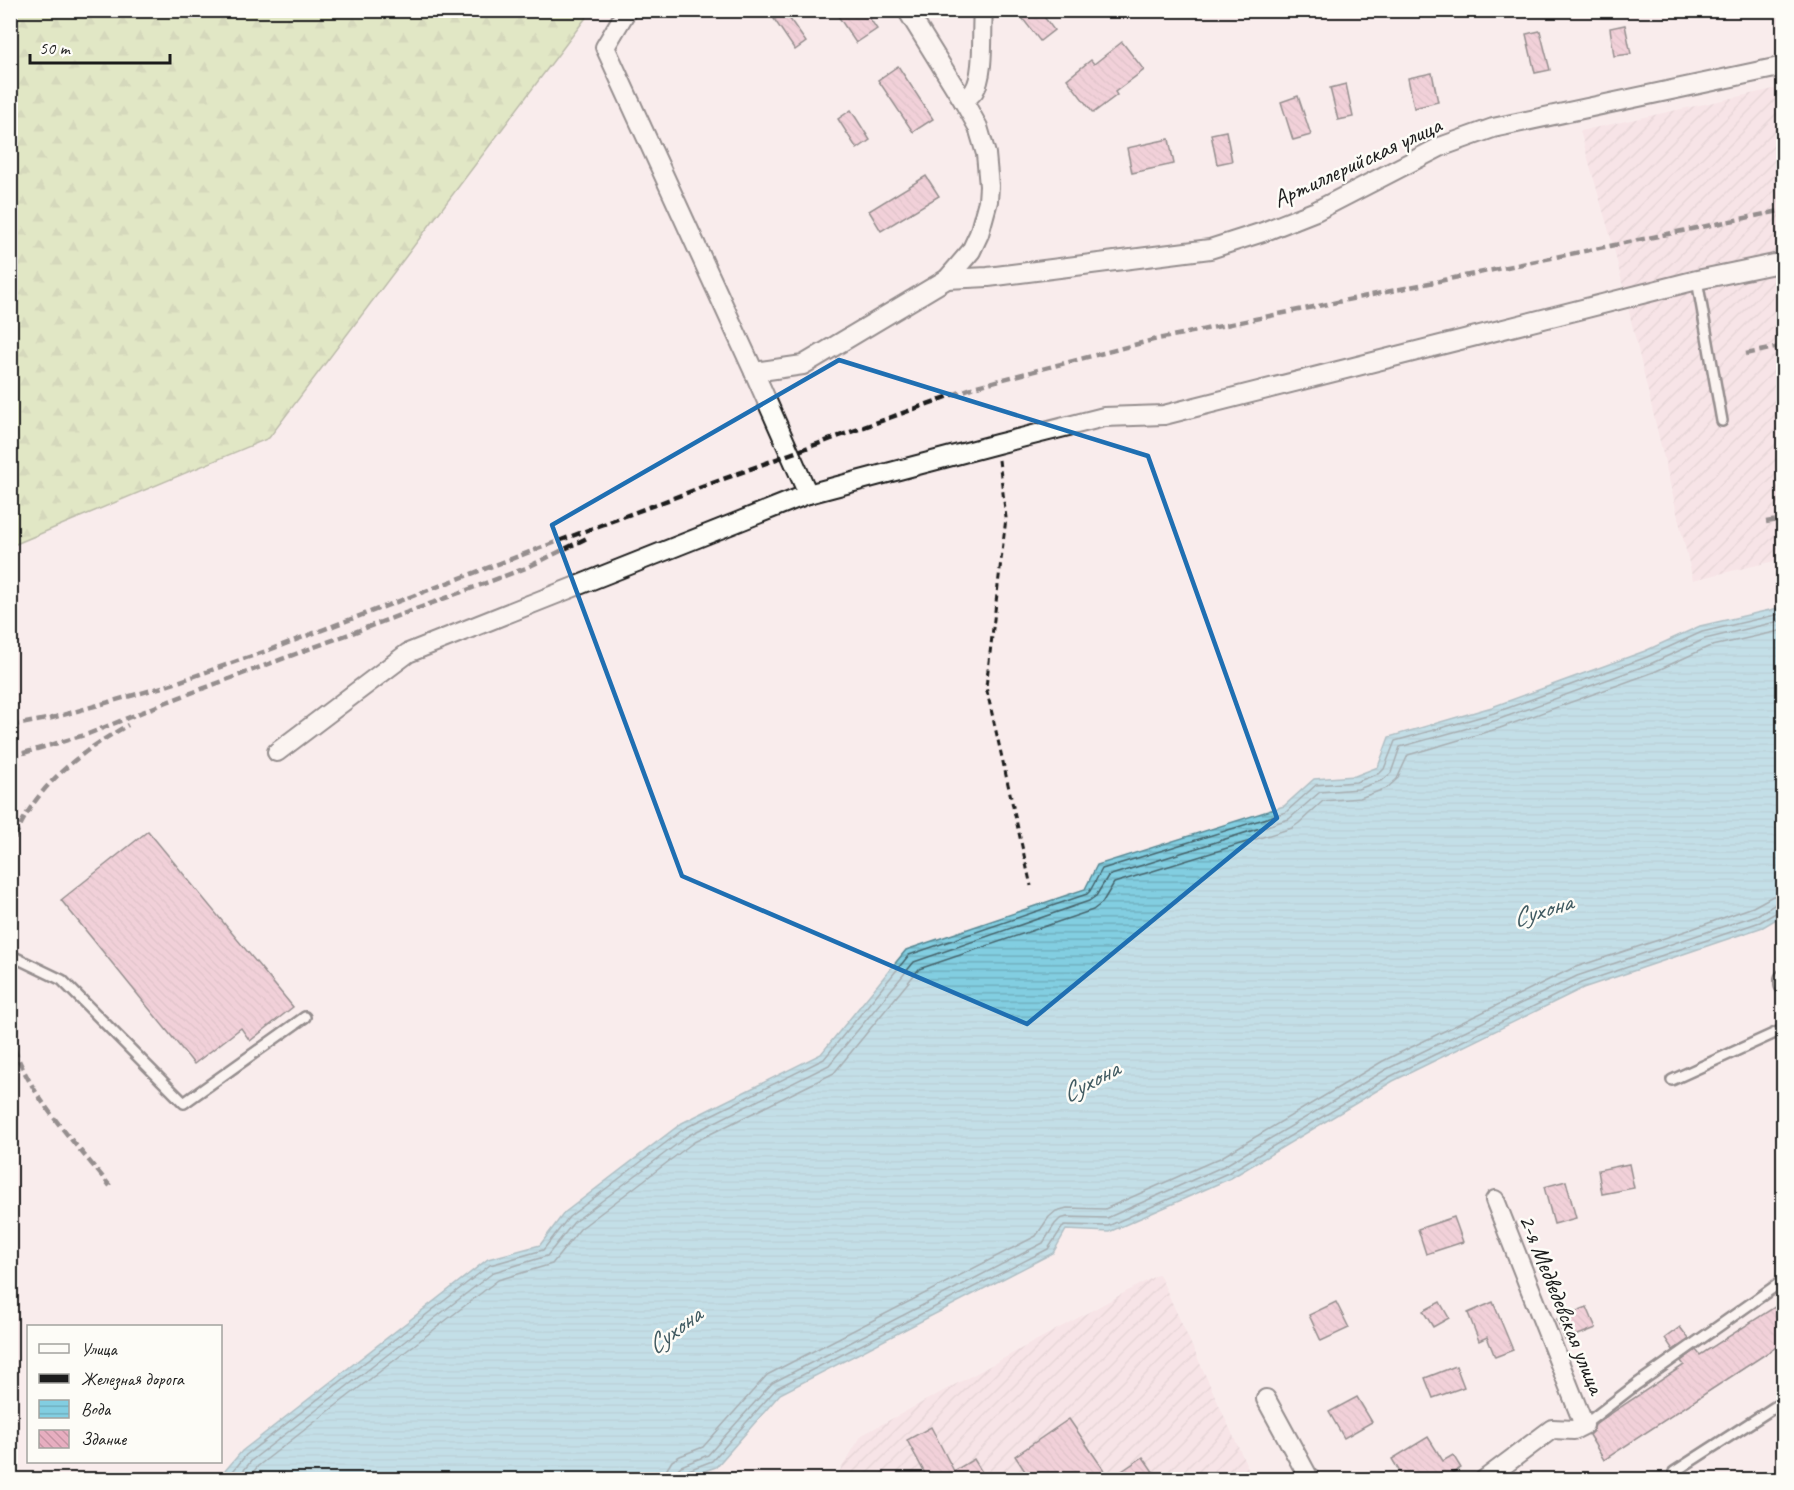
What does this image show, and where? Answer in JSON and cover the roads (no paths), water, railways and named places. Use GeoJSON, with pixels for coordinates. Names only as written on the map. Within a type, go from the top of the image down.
{"type":"FeatureCollection","features":[{"type":"Feature","properties":{"kind":"street"},"geometry":{"type":"LineString","coordinates":[[627,10],[605,47],[808,494]]}},
{"type":"Feature","properties":{"kind":"street","name":"Артиллерийская улица"},"geometry":{"type":"LineString","coordinates":[[754,372],[802,365],[947,279],[971,250],[979,234],[988,201],[989,186],[986,154],[978,127],[907,10]]}},
{"type":"Feature","properties":{"kind":"street"},"geometry":{"type":"LineString","coordinates":[[964,102],[975,90],[979,78],[983,10]]}},
{"type":"Feature","properties":{"kind":"street","name":"Артиллерийская улица"},"geometry":{"type":"LineString","coordinates":[[947,279],[988,277],[1210,249],[1263,232],[1316,211],[1440,147],[1493,128],[1784,66]]}},
{"type":"Feature","properties":{"kind":"street"},"geometry":{"type":"LineString","coordinates":[[277,752],[408,653],[808,494],[1104,417],[1164,415],[1697,280],[1784,262]]}},
{"type":"Feature","properties":{"kind":"street"},"geometry":{"type":"LineString","coordinates":[[1784,979],[1784,985]]}},
{"type":"Feature","properties":{"kind":"street","name":"2-я Медведевская улица"},"geometry":{"type":"LineString","coordinates":[[1496,1200],[1584,1425]]}},
{"type":"Feature","properties":{"kind":"street"},"geometry":{"type":"LineString","coordinates":[[1266,1399],[1310,1479]]}},
{"type":"Feature","properties":{"kind":"street"},"geometry":{"type":"LineString","coordinates":[[1484,1479],[1552,1429],[1574,1430],[1584,1425]]}},
{"type":"Feature","properties":{"kind":"lane"},"geometry":{"type":"LineString","coordinates":[[1697,280],[1722,421]]}},
{"type":"Feature","properties":{"kind":"lane"},"geometry":{"type":"LineString","coordinates":[[10,955],[62,980],[184,1103],[305,1017]]}},
{"type":"Feature","properties":{"kind":"lane"},"geometry":{"type":"LineString","coordinates":[[1672,1080],[1784,1029]]}},
{"type":"Feature","properties":{"kind":"lane"},"geometry":{"type":"LineString","coordinates":[[1584,1425],[1637,1384],[1784,1280]]}},
{"type":"Feature","properties":{"kind":"lane"},"geometry":{"type":"LineString","coordinates":[[1666,1479],[1676,1476],[1784,1401]]}},
{"type":"Feature","properties":{"kind":"water","name":"Сухона"},"geometry":{"type":"Polygon","coordinates":[[[1783,607],[1783,915],[1763,927],[1583,988],[1393,1081],[1231,1178],[1109,1232],[1066,1230],[1053,1253],[780,1394],[716,1467],[681,1479],[218,1479],[242,1451],[488,1259],[540,1245],[564,1213],[682,1123],[821,1054],[906,950],[1085,889],[1097,865],[1284,806],[1314,779],[1355,776],[1378,767],[1389,737],[1492,707],[1645,651],[1700,626],[1783,607]]]}},
{"type":"Feature","properties":{"kind":"railway"},"geometry":{"type":"LineString","coordinates":[[10,726],[52,718],[166,686],[269,650],[977,386],[1153,340],[1784,210]]}},
{"type":"Feature","properties":{"kind":"railway"},"geometry":{"type":"LineString","coordinates":[[1746,354],[1784,346]]}},
{"type":"Feature","properties":{"kind":"railway"},"geometry":{"type":"LineString","coordinates":[[1766,522],[1784,519]]}},
{"type":"Feature","properties":{"kind":"railway"},"geometry":{"type":"LineString","coordinates":[[10,757],[88,734],[167,702],[526,568],[587,538]]}},
{"type":"Feature","properties":{"kind":"railway"},"geometry":{"type":"LineString","coordinates":[[10,851],[29,810],[56,777],[72,762],[128,725]]}},
{"type":"Feature","properties":{"kind":"railway"},"geometry":{"type":"LineString","coordinates":[[10,1035],[17,1057],[39,1097],[66,1134],[110,1186]]}}]}
